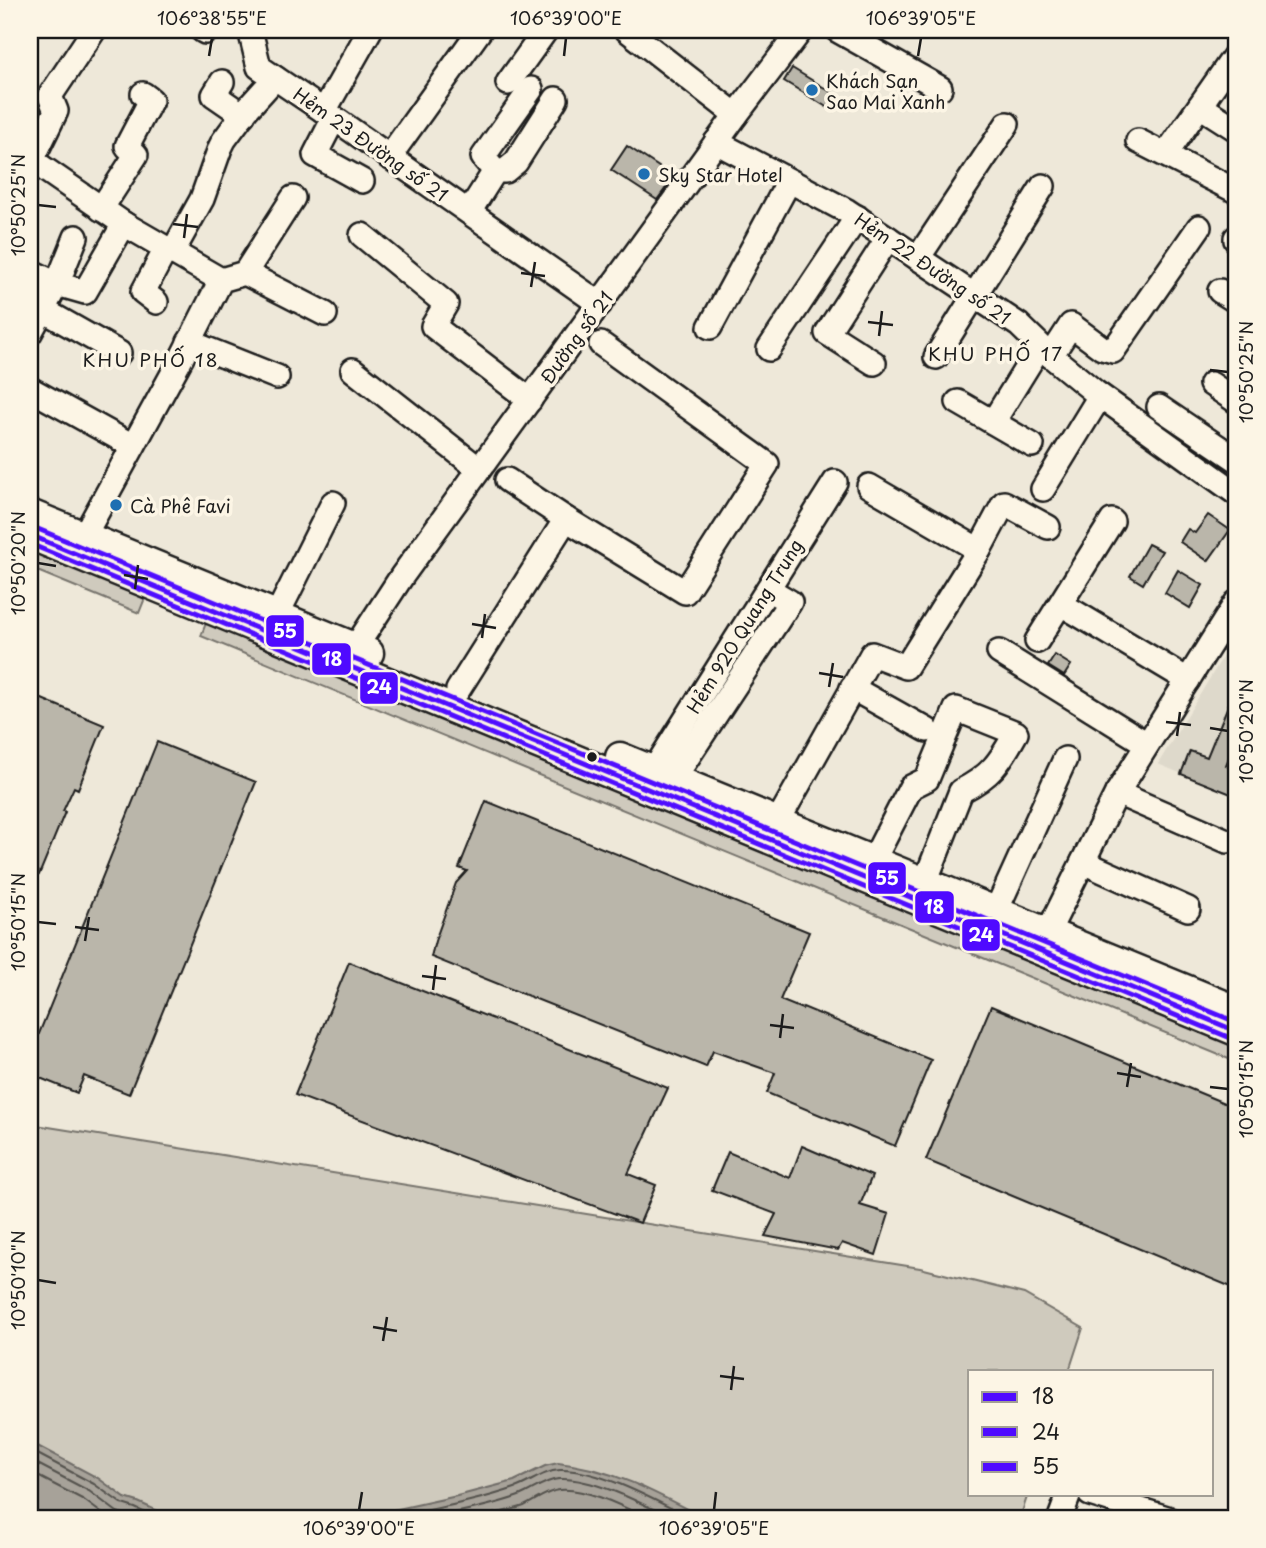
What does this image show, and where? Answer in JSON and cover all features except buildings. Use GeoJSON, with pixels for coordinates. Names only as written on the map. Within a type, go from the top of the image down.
{"type":"FeatureCollection","features":[{"type":"Feature","properties":{"kind":"main road"},"geometry":{"type":"LineString","coordinates":[[30,514],[84,536],[185,588],[1236,1031]]}},
{"type":"Feature","properties":{"kind":"main road"},"geometry":{"type":"LineString","coordinates":[[30,535],[185,588],[277,615],[350,656],[458,690],[1236,1010]]}},
{"type":"Feature","properties":{"kind":"street"},"geometry":{"type":"LineString","coordinates":[[94,30],[50,96],[56,111],[31,159],[100,209],[221,280],[245,274],[325,314]]}},
{"type":"Feature","properties":{"kind":"street"},"geometry":{"type":"LineString","coordinates":[[249,30],[259,67],[275,78]]}},
{"type":"Feature","properties":{"kind":"street"},"geometry":{"type":"LineString","coordinates":[[362,181],[315,155],[329,114],[370,30]]}},
{"type":"Feature","properties":{"kind":"street"},"geometry":{"type":"LineString","coordinates":[[389,157],[480,30]]}},
{"type":"Feature","properties":{"kind":"street"},"geometry":{"type":"LineString","coordinates":[[508,83],[546,30]]}},
{"type":"Feature","properties":{"kind":"street"},"geometry":{"type":"LineString","coordinates":[[626,30],[736,115]]}},
{"type":"Feature","properties":{"kind":"street","name":"Đường số 21"},"geometry":{"type":"LineString","coordinates":[[350,656],[402,576],[716,142],[801,30]]}},
{"type":"Feature","properties":{"kind":"street"},"geometry":{"type":"LineString","coordinates":[[838,30],[940,88]]}},
{"type":"Feature","properties":{"kind":"street"},"geometry":{"type":"LineString","coordinates":[[1166,154],[1236,54]]}},
{"type":"Feature","properties":{"kind":"street","name":"Hẻm 23 Đường số 21"},"geometry":{"type":"LineString","coordinates":[[156,302],[143,292],[202,199],[220,148],[243,115],[275,78],[600,303]]}},
{"type":"Feature","properties":{"kind":"street"},"geometry":{"type":"LineString","coordinates":[[222,82],[214,95],[243,115]]}},
{"type":"Feature","properties":{"kind":"street"},"geometry":{"type":"LineString","coordinates":[[531,89],[483,157],[495,171],[505,171],[516,162],[556,99]]}},
{"type":"Feature","properties":{"kind":"street"},"geometry":{"type":"LineString","coordinates":[[100,209],[136,155],[127,146],[151,100],[143,94]]}},
{"type":"Feature","properties":{"kind":"street"},"geometry":{"type":"LineString","coordinates":[[1200,106],[1236,129]]}},
{"type":"Feature","properties":{"kind":"street"},"geometry":{"type":"LineString","coordinates":[[918,258],[1007,124]]}},
{"type":"Feature","properties":{"kind":"street"},"geometry":{"type":"LineString","coordinates":[[1138,141],[1236,191]]}},
{"type":"Feature","properties":{"kind":"street","name":"Hẻm 22 Đường số 21"},"geometry":{"type":"LineString","coordinates":[[716,142],[857,217],[1019,325],[1100,396],[1236,493]]}},
{"type":"Feature","properties":{"kind":"street"},"geometry":{"type":"LineString","coordinates":[[469,212],[495,171]]}},
{"type":"Feature","properties":{"kind":"street"},"geometry":{"type":"LineString","coordinates":[[710,327],[789,181]]}},
{"type":"Feature","properties":{"kind":"street"},"geometry":{"type":"LineString","coordinates":[[936,358],[1043,186]]}},
{"type":"Feature","properties":{"kind":"street"},"geometry":{"type":"LineString","coordinates":[[245,274],[293,198]]}},
{"type":"Feature","properties":{"kind":"street"},"geometry":{"type":"LineString","coordinates":[[769,349],[857,217]]}},
{"type":"Feature","properties":{"kind":"street"},"geometry":{"type":"LineString","coordinates":[[30,271],[58,284],[85,292],[124,224]]}},
{"type":"Feature","properties":{"kind":"street"},"geometry":{"type":"LineString","coordinates":[[993,422],[1046,351],[1071,325],[1102,348],[1113,351],[1199,227]]}},
{"type":"Feature","properties":{"kind":"street"},"geometry":{"type":"LineString","coordinates":[[362,235],[446,304],[433,326],[530,400]]}},
{"type":"Feature","properties":{"kind":"street"},"geometry":{"type":"LineString","coordinates":[[30,333],[58,284],[76,237]]}},
{"type":"Feature","properties":{"kind":"street"},"geometry":{"type":"LineString","coordinates":[[874,363],[827,333],[888,238]]}},
{"type":"Feature","properties":{"kind":"street"},"geometry":{"type":"LineString","coordinates":[[84,536],[221,280]]}},
{"type":"Feature","properties":{"kind":"street"},"geometry":{"type":"LineString","coordinates":[[43,310],[119,352]]}},
{"type":"Feature","properties":{"kind":"street"},"geometry":{"type":"LineString","coordinates":[[189,342],[276,377]]}},
{"type":"Feature","properties":{"kind":"street"},"geometry":{"type":"LineString","coordinates":[[507,480],[685,592],[767,464],[601,344]]}},
{"type":"Feature","properties":{"kind":"street"},"geometry":{"type":"LineString","coordinates":[[353,370],[480,469]]}},
{"type":"Feature","properties":{"kind":"street"},"geometry":{"type":"LineString","coordinates":[[1212,384],[1236,401]]}},
{"type":"Feature","properties":{"kind":"street"},"geometry":{"type":"LineString","coordinates":[[30,389],[133,446]]}},
{"type":"Feature","properties":{"kind":"street"},"geometry":{"type":"LineString","coordinates":[[1043,489],[1100,396]]}},
{"type":"Feature","properties":{"kind":"street"},"geometry":{"type":"LineString","coordinates":[[958,402],[1032,445]]}},
{"type":"Feature","properties":{"kind":"street"},"geometry":{"type":"LineString","coordinates":[[1159,407],[1236,459]]}},
{"type":"Feature","properties":{"kind":"street","name":"Hẻm 920 Quang Trung"},"geometry":{"type":"LineString","coordinates":[[664,774],[790,602],[768,589],[835,482]]}},
{"type":"Feature","properties":{"kind":"street"},"geometry":{"type":"LineString","coordinates":[[869,486],[979,550]]}},
{"type":"Feature","properties":{"kind":"street"},"geometry":{"type":"LineString","coordinates":[[277,615],[333,503]]}},
{"type":"Feature","properties":{"kind":"street"},"geometry":{"type":"LineString","coordinates":[[778,821],[872,654],[906,667],[979,550],[1004,503],[1048,527]]}},
{"type":"Feature","properties":{"kind":"street"},"geometry":{"type":"LineString","coordinates":[[458,690],[566,519]]}},
{"type":"Feature","properties":{"kind":"street"},"geometry":{"type":"LineString","coordinates":[[1037,641],[1112,521]]}},
{"type":"Feature","properties":{"kind":"street"},"geometry":{"type":"LineString","coordinates":[[1048,932],[1117,793],[1236,603]]}},
{"type":"Feature","properties":{"kind":"street"},"geometry":{"type":"LineString","coordinates":[[1061,604],[1188,680]]}},
{"type":"Feature","properties":{"kind":"street"},"geometry":{"type":"LineString","coordinates":[[999,652],[1147,744]]}},
{"type":"Feature","properties":{"kind":"street"},"geometry":{"type":"LineString","coordinates":[[852,688],[927,730]]}},
{"type":"Feature","properties":{"kind":"street"},"geometry":{"type":"LineString","coordinates":[[873,861],[912,787],[928,779],[956,709],[1016,733],[1001,760],[977,783],[961,791],[925,881]]}},
{"type":"Feature","properties":{"kind":"street"},"geometry":{"type":"LineString","coordinates":[[996,911],[1065,759]]}},
{"type":"Feature","properties":{"kind":"street"},"geometry":{"type":"LineString","coordinates":[[1117,793],[1227,841]]}},
{"type":"Feature","properties":{"kind":"street"},"geometry":{"type":"LineString","coordinates":[[1083,862],[1188,909]]}},
{"type":"Feature","properties":{"kind":"street"},"geometry":{"type":"LineString","coordinates":[[1060,1518],[1068,1496]]}},
{"type":"Feature","properties":{"kind":"street"},"geometry":{"type":"LineString","coordinates":[[1096,1496],[1167,1518]]}},
{"type":"Feature","properties":{"kind":"shaded area"},"geometry":{"type":"Polygon","coordinates":[[[30,545],[147,593],[139,613],[30,568],[30,545]]]}},
{"type":"Feature","properties":{"kind":"shaded area"},"geometry":{"type":"Polygon","coordinates":[[[208,618],[1236,1040],[1236,1062],[201,636],[208,618]]]}},
{"type":"Feature","properties":{"kind":"shaded area"},"geometry":{"type":"Polygon","coordinates":[[[1236,635],[1236,796],[1158,764],[1236,635]]]}},
{"type":"Feature","properties":{"kind":"shaded area"},"geometry":{"type":"Polygon","coordinates":[[[30,1124],[920,1268],[1024,1294],[1083,1328],[1069,1370],[968,1370],[968,1496],[1027,1496],[1020,1518],[30,1518],[30,1124]]]}},
{"type":"Feature","properties":{"kind":"water"},"geometry":{"type":"Polygon","coordinates":[[[30,1442],[98,1478],[125,1498],[173,1518],[30,1518],[30,1442]]]}},
{"type":"Feature","properties":{"kind":"water"},"geometry":{"type":"Polygon","coordinates":[[[558,1463],[596,1470],[632,1482],[701,1518],[357,1518],[514,1481],[545,1466],[558,1463]]]}},
{"type":"Feature","properties":{"kind":"transit line","name":"55"},"geometry":{"type":"LineString","coordinates":[[33,527],[1236,1022]]}},
{"type":"Feature","properties":{"kind":"transit line","name":"18"},"geometry":{"type":"LineString","coordinates":[[30,535],[1236,1031]]}},
{"type":"Feature","properties":{"kind":"transit line","name":"24"},"geometry":{"type":"LineString","coordinates":[[30,544],[1233,1039]]}},
{"type":"Feature","properties":{"kind":"place","name":"Khách Sạn Sao Mai Xanh"},"geometry":{"type":"Point","coordinates":[812,90]}},
{"type":"Feature","properties":{"kind":"place","name":"Sky Star Hotel"},"geometry":{"type":"Point","coordinates":[644,174]}},
{"type":"Feature","properties":{"kind":"place","name":"Cà Phê Favi"},"geometry":{"type":"Point","coordinates":[116,505]}},
{"type":"Feature","properties":{"kind":"district","name":"KHU PHỐ 17"},"geometry":{"type":"Point","coordinates":[996,353]}},
{"type":"Feature","properties":{"kind":"district","name":"KHU PHỐ 18"},"geometry":{"type":"Point","coordinates":[151,359]}}]}
